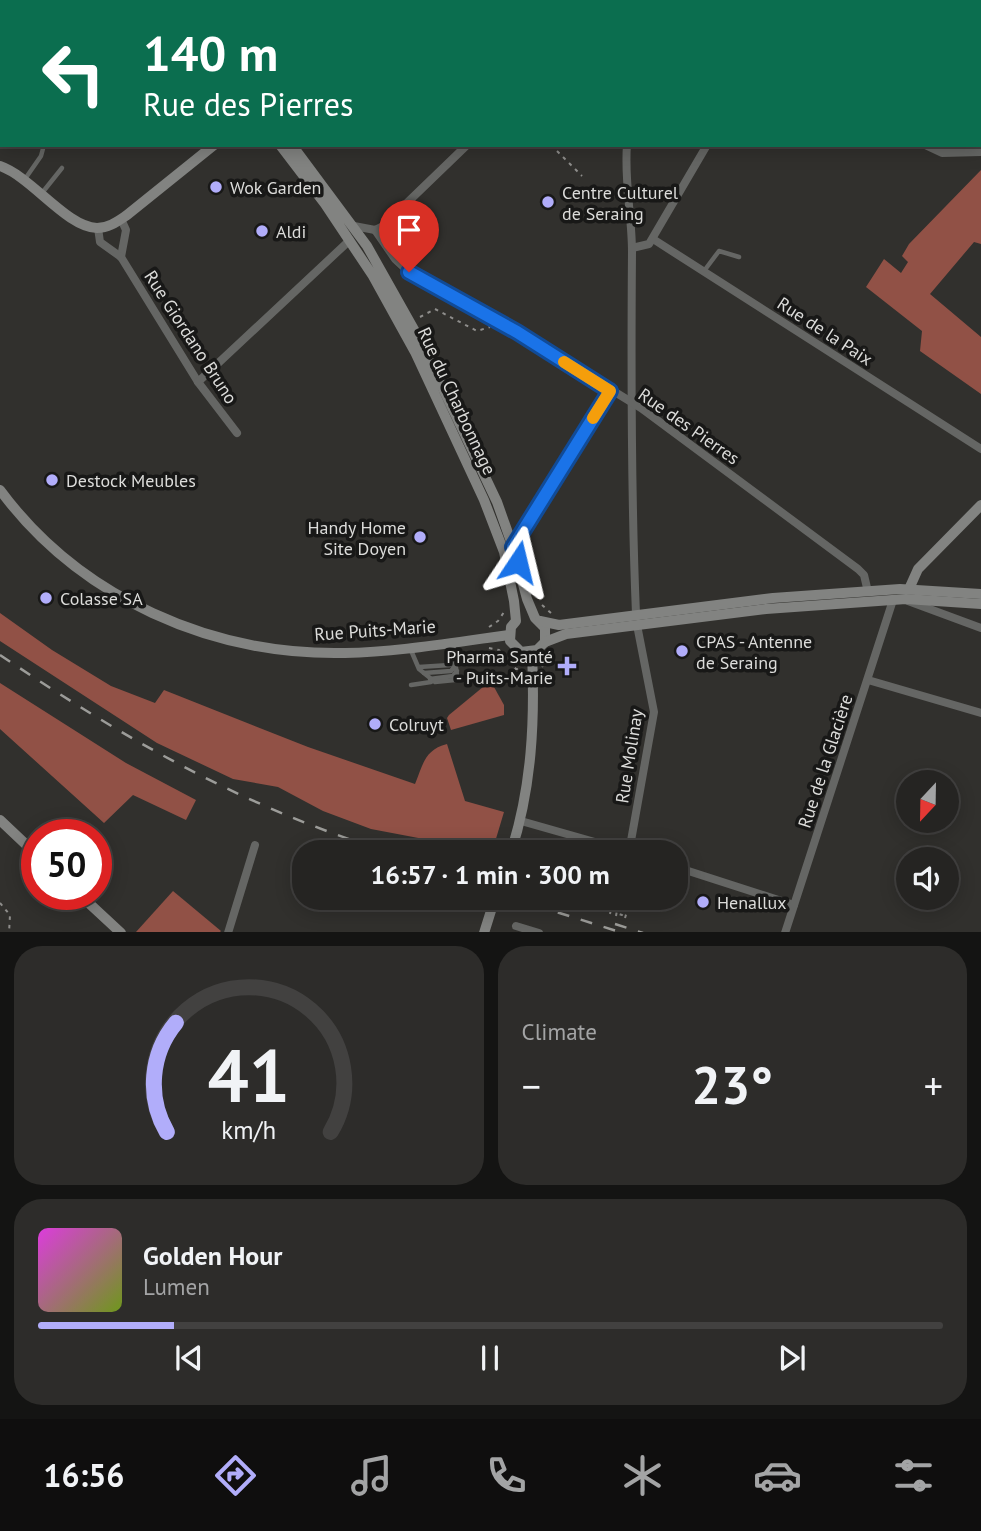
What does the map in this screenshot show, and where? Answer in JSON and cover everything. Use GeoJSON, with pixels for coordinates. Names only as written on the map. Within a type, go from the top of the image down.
{"type":"FeatureCollection","features":[{"type":"Feature","properties":{"kind":"main road"},"geometry":{"type":"LineString","coordinates":[[0,166],[25,179],[80,223],[97,228],[121,219],[211,147]]}},
{"type":"Feature","properties":{"kind":"main road","name":"Rue du Charbonnage"},"geometry":{"type":"LineString","coordinates":[[281,147],[351,240],[409,340],[489,511],[507,563],[516,621]]}},
{"type":"Feature","properties":{"kind":"main road","name":"Rue du Charbonnage"},"geometry":{"type":"LineString","coordinates":[[294,147],[354,226],[421,342],[497,502],[537,619],[545,628],[545,642]]}},
{"type":"Feature","properties":{"kind":"main road","name":"Rue Puits-Marie"},"geometry":{"type":"LineString","coordinates":[[0,490],[38,534],[80,569],[132,603],[180,625],[242,644],[291,651],[346,653],[509,635]]}},
{"type":"Feature","properties":{"kind":"main road"},"geometry":{"type":"LineString","coordinates":[[907,594],[918,569],[981,505]]}},
{"type":"Feature","properties":{"kind":"main road"},"geometry":{"type":"LineString","coordinates":[[532,653],[558,636],[757,600],[868,592],[981,594]]}},
{"type":"Feature","properties":{"kind":"main road"},"geometry":{"type":"LineString","coordinates":[[532,653],[517,649],[509,635],[516,621],[526,617],[559,625],[893,600],[907,594],[981,604]]}},
{"type":"Feature","properties":{"kind":"main road"},"geometry":{"type":"LineString","coordinates":[[515,840],[521,821],[533,729],[532,653]]}},
{"type":"Feature","properties":{"kind":"main road"},"geometry":{"type":"LineString","coordinates":[[0,820],[21,840]]}},
{"type":"Feature","properties":{"kind":"main road"},"geometry":{"type":"LineString","coordinates":[[96,910],[120,932]]}},
{"type":"Feature","properties":{"kind":"main road"},"geometry":{"type":"LineString","coordinates":[[484,932],[491,910]]}},
{"type":"Feature","properties":{"kind":"street"},"geometry":{"type":"LineString","coordinates":[[354,226],[375,230],[387,223],[465,147]]}},
{"type":"Feature","properties":{"kind":"street","name":"Rue Molinay"},"geometry":{"type":"LineString","coordinates":[[627,147],[626,190],[632,248],[630,402],[636,620],[654,706],[632,840]]}},
{"type":"Feature","properties":{"kind":"street"},"geometry":{"type":"LineString","coordinates":[[632,248],[645,246],[653,239],[705,147]]}},
{"type":"Feature","properties":{"kind":"street"},"geometry":{"type":"LineString","coordinates":[[929,147],[942,153],[981,152]]}},
{"type":"Feature","properties":{"kind":"street"},"geometry":{"type":"LineString","coordinates":[[121,219],[125,230],[121,257]]}},
{"type":"Feature","properties":{"kind":"street","name":"Rue Giordano Bruno"},"geometry":{"type":"LineString","coordinates":[[97,228],[100,242],[121,257],[198,382],[237,433]]}},
{"type":"Feature","properties":{"kind":"street","name":"Rue des Pierres"},"geometry":{"type":"LineString","coordinates":[[375,230],[395,259],[409,272],[517,332],[630,402],[858,569],[864,575],[868,592]]}},
{"type":"Feature","properties":{"kind":"street","name":"Rue de la Paix"},"geometry":{"type":"LineString","coordinates":[[653,239],[981,449]]}},
{"type":"Feature","properties":{"kind":"street"},"geometry":{"type":"LineString","coordinates":[[198,382],[351,240]]}},
{"type":"Feature","properties":{"kind":"street"},"geometry":{"type":"LineString","coordinates":[[513,547],[610,391]]}},
{"type":"Feature","properties":{"kind":"street"},"geometry":{"type":"LineString","coordinates":[[907,594],[981,628]]}},
{"type":"Feature","properties":{"kind":"street","name":"Rue de la Glacière"},"geometry":{"type":"LineString","coordinates":[[785,932],[893,600]]}},
{"type":"Feature","properties":{"kind":"street"},"geometry":{"type":"LineString","coordinates":[[868,680],[981,713]]}},
{"type":"Feature","properties":{"kind":"street"},"geometry":{"type":"LineString","coordinates":[[521,821],[588,840]]}},
{"type":"Feature","properties":{"kind":"street"},"geometry":{"type":"LineString","coordinates":[[228,932],[255,845]]}},
{"type":"Feature","properties":{"kind":"street"},"geometry":{"type":"LineString","coordinates":[[688,871],[794,905]]}},
{"type":"Feature","properties":{"kind":"street"},"geometry":{"type":"LineString","coordinates":[[516,926],[535,932]]}},
{"type":"Feature","properties":{"kind":"lane"},"geometry":{"type":"LineString","coordinates":[[25,179],[41,156],[43,147]]}},
{"type":"Feature","properties":{"kind":"lane"},"geometry":{"type":"LineString","coordinates":[[42,193],[62,168]]}},
{"type":"Feature","properties":{"kind":"lane"},"geometry":{"type":"LineString","coordinates":[[704,271],[719,251],[739,257]]}},
{"type":"Feature","properties":{"kind":"lane"},"geometry":{"type":"LineString","coordinates":[[411,685],[453,676],[456,665],[453,642]]}},
{"type":"Feature","properties":{"kind":"lane"},"geometry":{"type":"LineString","coordinates":[[410,647],[418,666],[430,680]]}},
{"type":"Feature","properties":{"kind":"lane"},"geometry":{"type":"LineString","coordinates":[[418,666],[456,665]]}},
{"type":"Feature","properties":{"kind":"lane"},"geometry":{"type":"LineString","coordinates":[[424,673],[451,671],[456,665]]}},
{"type":"Feature","properties":{"kind":"path"},"geometry":{"type":"LineString","coordinates":[[553,147],[582,176]]}},
{"type":"Feature","properties":{"kind":"path"},"geometry":{"type":"LineString","coordinates":[[416,320],[435,309],[477,331],[494,324]]}},
{"type":"Feature","properties":{"kind":"path"},"geometry":{"type":"LineString","coordinates":[[535,598],[559,616]]}},
{"type":"Feature","properties":{"kind":"path"},"geometry":{"type":"LineString","coordinates":[[487,628],[504,613],[505,602]]}},
{"type":"Feature","properties":{"kind":"path"},"geometry":{"type":"LineString","coordinates":[[489,649],[499,650],[516,669]]}},
{"type":"Feature","properties":{"kind":"path"},"geometry":{"type":"LineString","coordinates":[[0,903],[10,915],[9,932]]}},
{"type":"Feature","properties":{"kind":"path"},"geometry":{"type":"LineString","coordinates":[[616,916],[618,910]]}},
{"type":"Feature","properties":{"kind":"path"},"geometry":{"type":"LineString","coordinates":[[625,918],[627,910]]}},
{"type":"Feature","properties":{"kind":"shaded area"},"geometry":{"type":"Polygon","coordinates":[[[981,170],[981,244],[974,242],[930,294],[981,337],[981,394],[920,351],[922,331],[866,287],[884,259],[901,273],[908,262],[902,256],[909,244],[981,170]]]}},
{"type":"Feature","properties":{"kind":"shaded area"},"geometry":{"type":"Polygon","coordinates":[[[0,613],[52,650],[111,686],[155,703],[164,690],[308,747],[415,784],[429,754],[447,744],[465,801],[504,812],[496,840],[429,840],[371,829],[323,811],[278,787],[233,779],[157,743],[0,641],[0,613]]]}},
{"type":"Feature","properties":{"kind":"shaded area"},"geometry":{"type":"Polygon","coordinates":[[[0,683],[126,763],[196,800],[186,820],[133,795],[108,819],[100,819],[0,729],[0,683]]]}},
{"type":"Feature","properties":{"kind":"shaded area"},"geometry":{"type":"Polygon","coordinates":[[[483,687],[494,687],[504,705],[504,715],[451,730],[447,718],[449,715],[483,687]]]}},
{"type":"Feature","properties":{"kind":"shaded area"},"geometry":{"type":"Polygon","coordinates":[[[173,891],[221,931],[136,932],[173,891]]]}},
{"type":"Feature","properties":{"kind":"railway"},"geometry":{"type":"LineString","coordinates":[[0,655],[140,743],[187,768],[283,814],[352,840]]}},
{"type":"Feature","properties":{"kind":"railway"},"geometry":{"type":"LineString","coordinates":[[550,910],[620,932]]}},
{"type":"Feature","properties":{"kind":"railway"},"geometry":{"type":"LineString","coordinates":[[615,924],[640,932]]}},
{"type":"Feature","properties":{"kind":"slow traffic"},"geometry":{"type":"LineString","coordinates":[[564,362],[610,391],[593,418]]}},
{"type":"Feature","properties":{"kind":"place","name":"Wok Garden"},"geometry":{"type":"Point","coordinates":[216,187]}},
{"type":"Feature","properties":{"kind":"place","name":"Centre Culturel de Seraing"},"geometry":{"type":"Point","coordinates":[548,202]}},
{"type":"Feature","properties":{"kind":"place","name":"Aldi"},"geometry":{"type":"Point","coordinates":[262,231]}},
{"type":"Feature","properties":{"kind":"place","name":"Destock Meubles"},"geometry":{"type":"Point","coordinates":[52,480]}},
{"type":"Feature","properties":{"kind":"place","name":"Handy Home Site Doyen"},"geometry":{"type":"Point","coordinates":[420,537]}},
{"type":"Feature","properties":{"kind":"place","name":"Colasse SA"},"geometry":{"type":"Point","coordinates":[46,598]}},
{"type":"Feature","properties":{"kind":"place","name":"CPAS - Antenne de Seraing"},"geometry":{"type":"Point","coordinates":[682,651]}},
{"type":"Feature","properties":{"kind":"place","name":"Pharma Santé - Puits-Marie"},"geometry":{"type":"Point","coordinates":[567,666]}},
{"type":"Feature","properties":{"kind":"place","name":"Colruyt"},"geometry":{"type":"Point","coordinates":[375,724]}},
{"type":"Feature","properties":{"kind":"place","name":"Henallux"},"geometry":{"type":"Point","coordinates":[703,902]}},
{"type":"Feature","properties":{"kind":"route"},"geometry":{"type":"LineString","coordinates":[[409,272],[517,332],[610,391],[513,547],[518,562]]}}]}
